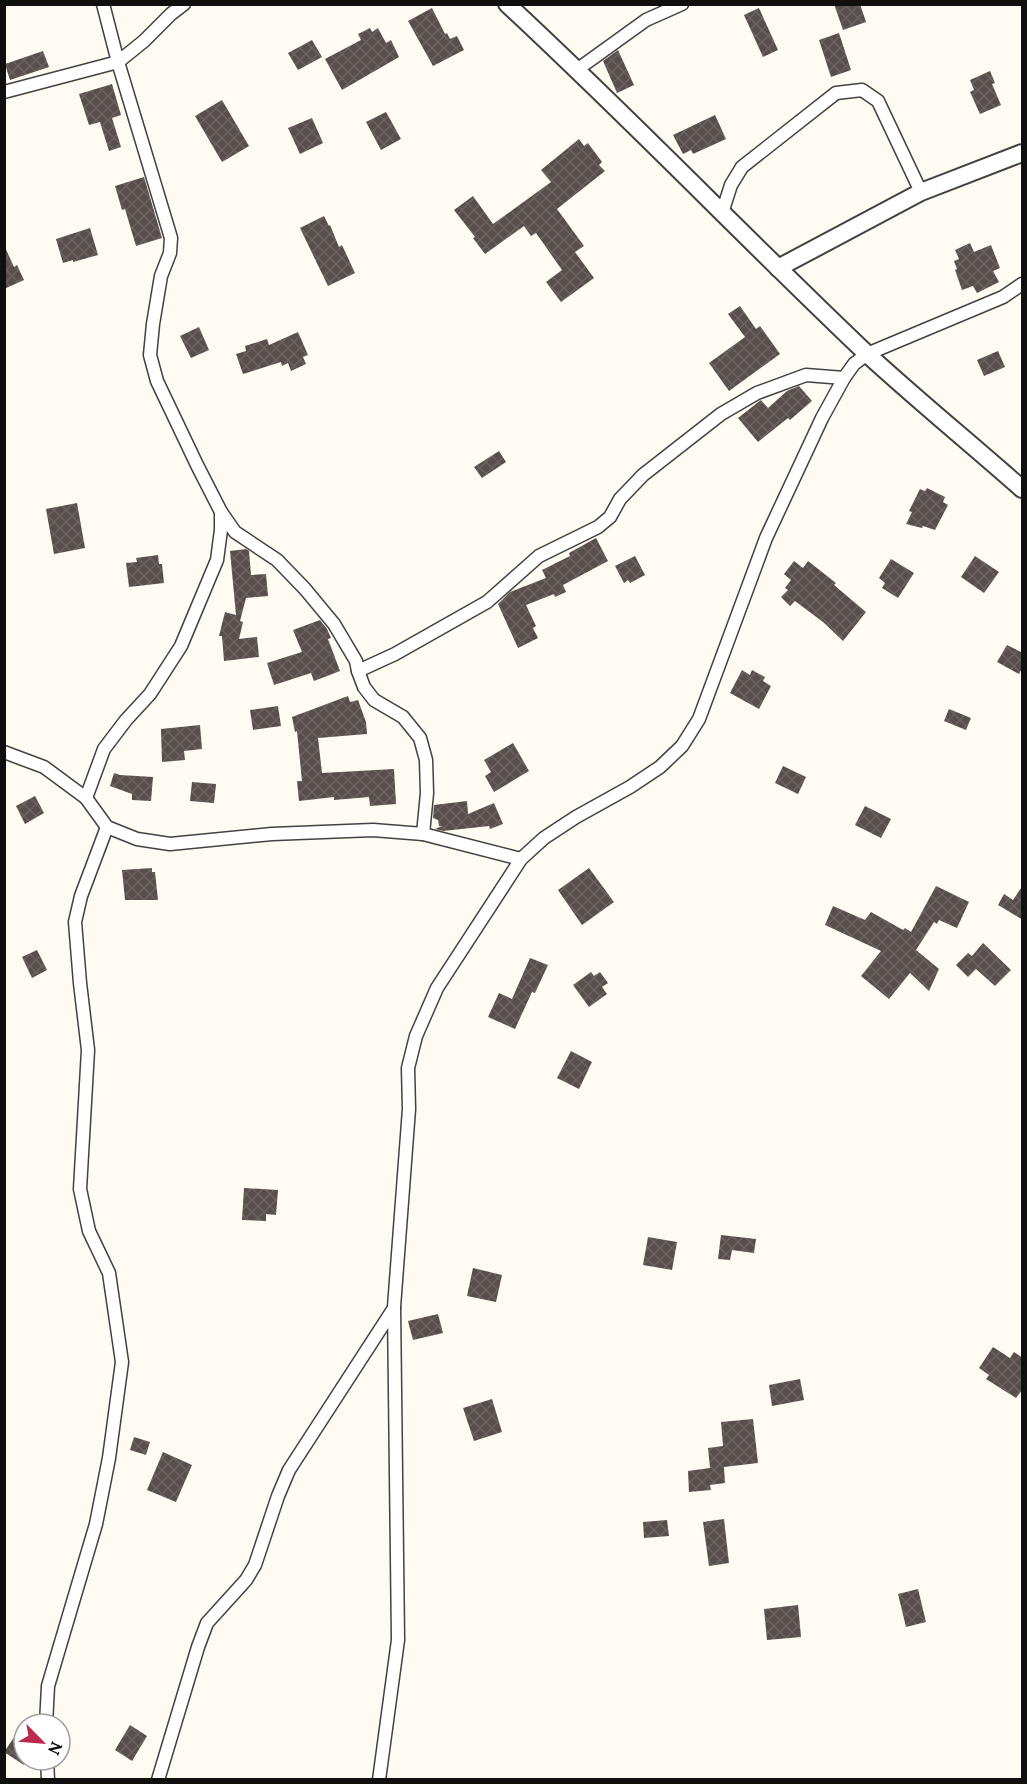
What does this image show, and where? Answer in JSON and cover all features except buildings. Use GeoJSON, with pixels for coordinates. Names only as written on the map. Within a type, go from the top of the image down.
{"type":"FeatureCollection","features":[{"type":"Feature","properties":{"kind":"street"},"geometry":{"type":"LineString","coordinates":[[103,4],[171,238],[170,253],[160,276],[153,324],[150,355],[157,381],[221,512],[236,532],[277,560],[305,589],[334,624],[356,661],[364,687],[374,700],[403,717],[420,738],[426,760],[427,793],[423,834]]}},
{"type":"Feature","properties":{"kind":"street"},"geometry":{"type":"LineString","coordinates":[[4,92],[118,62],[184,4]]}},
{"type":"Feature","properties":{"kind":"street"},"geometry":{"type":"LineString","coordinates":[[507,4],[578,69],[867,354],[1023,489]]}},
{"type":"Feature","properties":{"kind":"street"},"geometry":{"type":"LineString","coordinates":[[578,69],[646,20],[682,4]]}},
{"type":"Feature","properties":{"kind":"street"},"geometry":{"type":"LineString","coordinates":[[722,213],[731,185],[742,167],[837,93],[862,90],[878,101],[921,192]]}},
{"type":"Feature","properties":{"kind":"street"},"geometry":{"type":"LineString","coordinates":[[778,268],[921,192],[1023,153]]}},
{"type":"Feature","properties":{"kind":"street"},"geometry":{"type":"LineString","coordinates":[[379,1779],[398,1640],[394,1307],[409,1109],[408,1068],[416,1036],[437,988],[521,859],[544,838],[660,767],[682,746],[699,719],[766,538],[822,418],[854,364],[867,354],[1003,297],[1023,284]]}},
{"type":"Feature","properties":{"kind":"street"},"geometry":{"type":"LineString","coordinates":[[358,671],[395,654],[487,602],[539,556],[598,527],[610,517],[620,499],[643,476],[721,414],[757,393],[806,375],[844,378]]}},
{"type":"Feature","properties":{"kind":"street"},"geometry":{"type":"LineString","coordinates":[[86,798],[104,749],[150,694],[181,646],[217,560],[221,512]]}},
{"type":"Feature","properties":{"kind":"street"},"geometry":{"type":"LineString","coordinates":[[4,752],[44,767],[86,798],[108,827],[136,839],[170,844],[272,834],[373,830],[423,834],[521,859]]}},
{"type":"Feature","properties":{"kind":"street"},"geometry":{"type":"LineString","coordinates":[[47,1712],[48,1686],[96,1524],[109,1458],[122,1362],[109,1273],[89,1231],[80,1189],[88,1050],[75,922],[81,896],[108,827]]}},
{"type":"Feature","properties":{"kind":"street"},"geometry":{"type":"LineString","coordinates":[[158,1779],[207,1623],[246,1580],[255,1565],[289,1470],[394,1307]]}}]}
